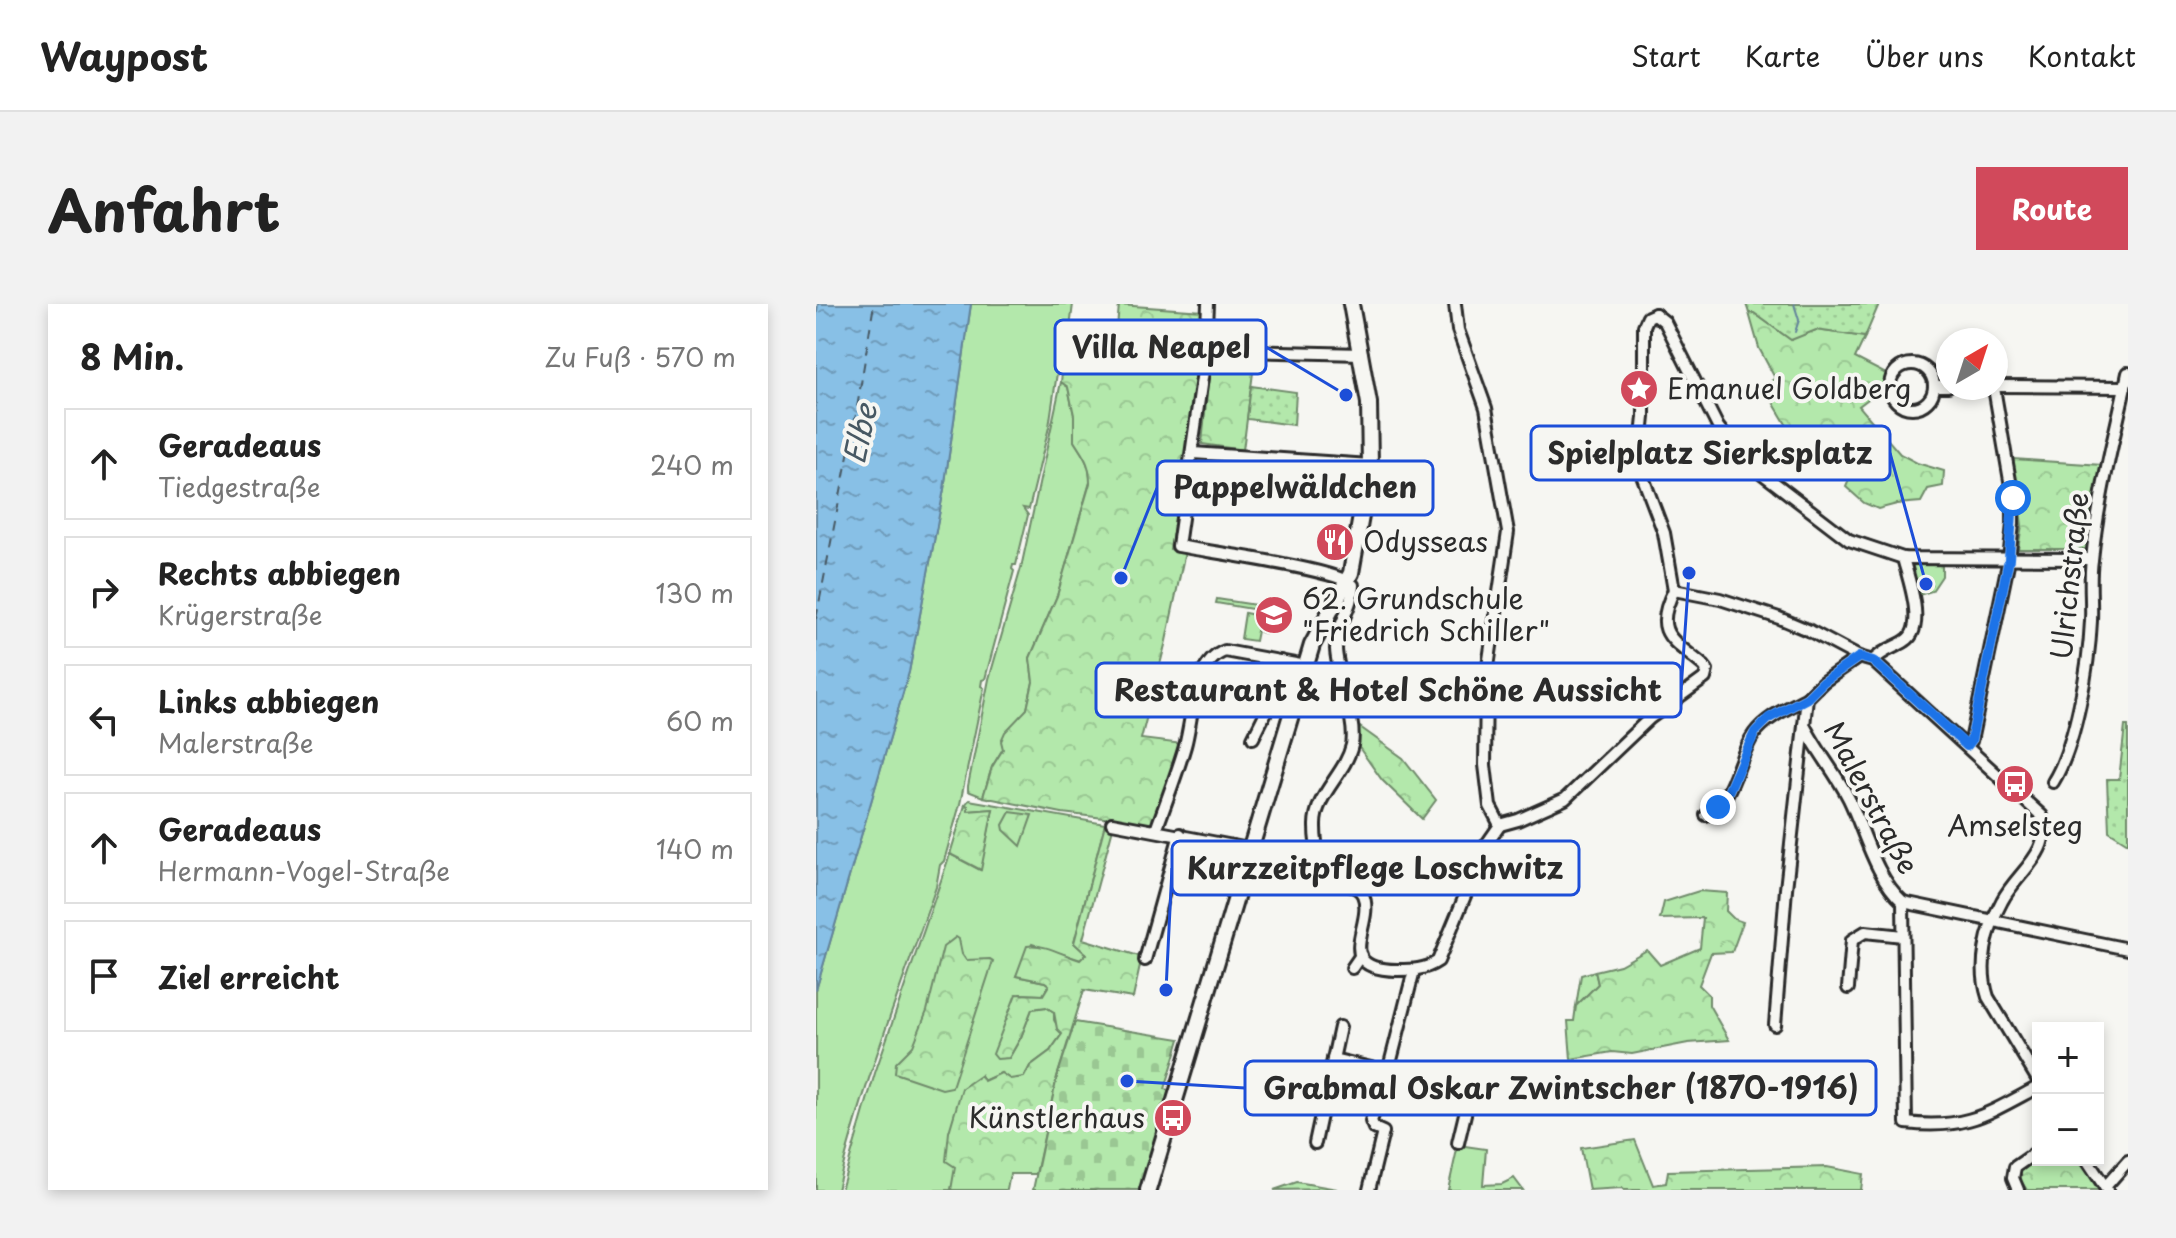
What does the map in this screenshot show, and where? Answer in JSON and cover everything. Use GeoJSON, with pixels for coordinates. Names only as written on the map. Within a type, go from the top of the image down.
{"type":"FeatureCollection","features":[{"type":"Feature","properties":{"kind":"main road"},"geometry":{"type":"LineString","coordinates":[[1148,1190],[1312,645],[1348,580],[1359,537],[1370,465],[1369,403],[1351,304]]}},
{"type":"Feature","properties":{"kind":"street"},"geometry":{"type":"LineString","coordinates":[[1208,304],[1206,350],[1178,546],[1314,571],[1348,580],[1353,585],[1336,651],[1352,743],[1319,804],[1315,828],[1317,851],[1329,875],[1340,883],[1355,887],[1365,902],[1361,955],[1352,968]]}},
{"type":"Feature","properties":{"kind":"street"},"geometry":{"type":"LineString","coordinates":[[1455,304],[1458,330],[1486,408],[1508,539],[1486,680],[1485,765],[1490,806],[1500,825]]}},
{"type":"Feature","properties":{"kind":"street"},"geometry":{"type":"LineString","coordinates":[[1361,955],[1377,969],[1414,970],[1431,966],[1442,955],[1478,862],[1488,840],[1500,825],[1565,799],[1650,718],[1705,678],[1707,670],[1704,666],[1675,642],[1664,625],[1663,614],[1674,590],[1661,522],[1639,467],[1644,417],[1644,326],[1655,309],[1665,322],[1722,434],[1742,458],[1849,540],[1891,556],[1908,558],[2092,559]]}},
{"type":"Feature","properties":{"kind":"street"},"geometry":{"type":"LineString","coordinates":[[1206,350],[1362,354]]}},
{"type":"Feature","properties":{"kind":"street"},"geometry":{"type":"LineString","coordinates":[[1913,364],[1927,369],[1934,386],[1927,403],[1909,408],[1894,399],[1890,385],[1891,377],[1898,368],[1913,364]]}},
{"type":"Feature","properties":{"kind":"street","name":"Ulrichstraße"},"geometry":{"type":"LineString","coordinates":[[2053,782],[2064,764],[2085,672],[2091,623],[2092,559],[2103,486],[2128,373]]}},
{"type":"Feature","properties":{"kind":"street"},"geometry":{"type":"LineString","coordinates":[[2008,387],[2125,387]]}},
{"type":"Feature","properties":{"kind":"street"},"geometry":{"type":"LineString","coordinates":[[1967,746],[1971,741],[2009,559],[2013,498],[1997,400]]}},
{"type":"Feature","properties":{"kind":"street"},"geometry":{"type":"LineString","coordinates":[[1193,453],[1370,465]]}},
{"type":"Feature","properties":{"kind":"street"},"geometry":{"type":"LineString","coordinates":[[1873,661],[1878,655],[1909,640],[1915,632],[1917,619],[1908,558]]}},
{"type":"Feature","properties":{"kind":"street"},"geometry":{"type":"LineString","coordinates":[[1674,590],[1720,599],[1779,618],[1873,661],[2038,810],[2045,826],[2044,838],[2036,857],[2001,903],[1986,946],[1983,982],[1996,1013],[2032,1070]]}},
{"type":"Feature","properties":{"kind":"street"},"geometry":{"type":"LineString","coordinates":[[1156,830],[1186,744],[1196,690],[1215,655],[1225,651],[1306,666]]}},
{"type":"Feature","properties":{"kind":"street","name":"Malerstraße"},"geometry":{"type":"LineString","coordinates":[[1859,657],[1823,682],[1807,698],[1804,725],[1847,796],[1889,887],[1903,902],[1906,1123],[1936,1126],[1962,1123],[2032,1090]]}},
{"type":"Feature","properties":{"kind":"street"},"geometry":{"type":"LineString","coordinates":[[1253,738],[1267,710],[1280,661]]}},
{"type":"Feature","properties":{"kind":"street"},"geometry":{"type":"LineString","coordinates":[[1706,815],[1718,807],[1729,790],[1755,732],[1769,718],[1807,698]]}},
{"type":"Feature","properties":{"kind":"street"},"geometry":{"type":"LineString","coordinates":[[1775,1025],[1804,725]]}},
{"type":"Feature","properties":{"kind":"street"},"geometry":{"type":"LineString","coordinates":[[1112,823],[1249,849]]}},
{"type":"Feature","properties":{"kind":"street"},"geometry":{"type":"LineString","coordinates":[[1145,960],[1180,834]]}},
{"type":"Feature","properties":{"kind":"street"},"geometry":{"type":"LineString","coordinates":[[1903,902],[2128,949]]}},
{"type":"Feature","properties":{"kind":"street"},"geometry":{"type":"LineString","coordinates":[[1848,988],[1852,940],[1865,932],[1903,936]]}},
{"type":"Feature","properties":{"kind":"street"},"geometry":{"type":"LineString","coordinates":[[1369,1190],[1383,1132],[1374,1128],[1371,1121],[1388,1072],[1414,970]]}},
{"type":"Feature","properties":{"kind":"street"},"geometry":{"type":"LineString","coordinates":[[1315,1143],[1340,1027]]}},
{"type":"Feature","properties":{"kind":"street"},"geometry":{"type":"LineString","coordinates":[[1333,1059],[1388,1072]]}},
{"type":"Feature","properties":{"kind":"street"},"geometry":{"type":"LineString","coordinates":[[1458,1143],[1472,1085]]}},
{"type":"Feature","properties":{"kind":"street"},"geometry":{"type":"LineString","coordinates":[[2018,1190],[2013,1178],[2015,1167],[2032,1155]]}},
{"type":"Feature","properties":{"kind":"street"},"geometry":{"type":"LineString","coordinates":[[2091,1166],[2106,1188],[2128,1161]]}},
{"type":"Feature","properties":{"kind":"green space"},"geometry":{"type":"Polygon","coordinates":[[[971,304],[1073,304],[1070,328],[1058,366],[1049,427],[1029,509],[1023,508],[1028,515],[985,679],[982,680],[981,686],[984,688],[960,804],[944,861],[940,865],[936,887],[870,1075],[837,1190],[816,1190],[816,990],[909,672],[944,489],[971,304]]]}},
{"type":"Feature","properties":{"kind":"green space"},"geometry":{"type":"Polygon","coordinates":[[[1746,304],[1879,304],[1865,337],[1816,330],[1791,340],[1754,313],[1749,313],[1746,304]]]}},
{"type":"Feature","properties":{"kind":"green space"},"geometry":{"type":"Polygon","coordinates":[[[1119,305],[1203,311],[1187,450],[1170,549],[1185,552],[1141,739],[1183,744],[1154,824],[1062,813],[983,797],[992,767],[1003,749],[1001,741],[1005,732],[1027,709],[1033,682],[1030,658],[1057,596],[1090,483],[1088,465],[1074,441],[1074,415],[1068,387],[1061,382],[1063,363],[1071,341],[1115,351],[1119,305]]]}},
{"type":"Feature","properties":{"kind":"green space"},"geometry":{"type":"Polygon","coordinates":[[[1749,313],[1754,313],[1790,339],[1816,330],[1865,337],[1855,358],[1890,376],[1886,391],[1876,393],[1859,406],[1900,454],[1944,471],[1943,486],[1928,489],[1921,502],[1878,509],[1864,503],[1846,487],[1851,475],[1809,431],[1796,441],[1764,387],[1775,378],[1759,348],[1749,313]]]}},
{"type":"Feature","properties":{"kind":"green space"},"geometry":{"type":"Polygon","coordinates":[[[1215,356],[1255,357],[1243,450],[1202,444],[1210,362],[1215,356]]]}},
{"type":"Feature","properties":{"kind":"green space"},"geometry":{"type":"Polygon","coordinates":[[[1061,382],[1068,387],[1074,415],[1074,441],[1088,465],[1090,482],[1057,596],[1030,658],[1033,682],[1027,709],[992,767],[983,797],[968,791],[968,786],[989,679],[1021,568],[1061,382]]]}},
{"type":"Feature","properties":{"kind":"green space"},"geometry":{"type":"Polygon","coordinates":[[[1251,386],[1296,392],[1294,425],[1247,419],[1251,386]]]}},
{"type":"Feature","properties":{"kind":"green space"},"geometry":{"type":"Polygon","coordinates":[[[2013,459],[2102,465],[2086,549],[2018,549],[2022,525],[2013,459]]]}},
{"type":"Feature","properties":{"kind":"green space"},"geometry":{"type":"Polygon","coordinates":[[[1942,564],[1942,576],[1932,591],[1916,596],[1913,565],[1942,564]]]}},
{"type":"Feature","properties":{"kind":"green space"},"geometry":{"type":"Polygon","coordinates":[[[1217,599],[1269,607],[1265,633],[1260,632],[1264,611],[1216,603],[1217,599]]]}},
{"type":"Feature","properties":{"kind":"green space"},"geometry":{"type":"Polygon","coordinates":[[[1245,613],[1260,616],[1255,641],[1241,639],[1245,613]]]}},
{"type":"Feature","properties":{"kind":"green space"},"geometry":{"type":"Polygon","coordinates":[[[1636,680],[1664,701],[1638,721],[1616,691],[1636,680]]]}},
{"type":"Feature","properties":{"kind":"green space"},"geometry":{"type":"Polygon","coordinates":[[[1353,722],[1403,758],[1436,800],[1422,819],[1382,780],[1355,742],[1353,722]]]}},
{"type":"Feature","properties":{"kind":"green space"},"geometry":{"type":"Polygon","coordinates":[[[2125,726],[2128,726],[2128,843],[2109,831],[2107,779],[2119,779],[2125,726]]]}},
{"type":"Feature","properties":{"kind":"green space"},"geometry":{"type":"Polygon","coordinates":[[[969,800],[1105,824],[1074,943],[1086,954],[1081,960],[1032,944],[1016,976],[1049,985],[1043,995],[1020,994],[1009,1058],[1032,1009],[1046,1007],[1054,1012],[1054,1020],[1062,1034],[1050,1051],[1030,1066],[1025,1077],[1010,1079],[1001,1073],[983,1081],[981,1076],[951,1190],[841,1190],[875,1073],[950,854],[980,870],[993,809],[968,811],[965,805],[969,800]]]}},
{"type":"Feature","properties":{"kind":"green space"},"geometry":{"type":"Polygon","coordinates":[[[965,805],[968,811],[993,809],[981,870],[950,854],[965,805]]]}},
{"type":"Feature","properties":{"kind":"green space"},"geometry":{"type":"Polygon","coordinates":[[[1010,812],[1032,815],[1021,846],[1004,830],[1003,825],[1010,812]]]}},
{"type":"Feature","properties":{"kind":"green space"},"geometry":{"type":"Polygon","coordinates":[[[1105,824],[1113,828],[1083,939],[1142,957],[1133,998],[1084,990],[1057,1077],[1036,1174],[1010,1174],[1007,1190],[951,1190],[955,1167],[946,1161],[949,1132],[962,1088],[981,1075],[984,1081],[1001,1073],[1010,1079],[1024,1077],[1030,1066],[1050,1051],[1062,1034],[1057,1029],[1054,1012],[1046,1007],[1032,1009],[1009,1058],[997,1059],[993,1054],[1016,994],[1043,995],[1049,985],[1016,976],[1027,946],[1047,948],[1080,960],[1086,954],[1074,943],[1105,824]]]}},
{"type":"Feature","properties":{"kind":"green space"},"geometry":{"type":"Polygon","coordinates":[[[1699,891],[1727,893],[1726,911],[1743,922],[1732,952],[1711,953],[1699,985],[1709,995],[1709,1005],[1729,1040],[1571,1059],[1568,1021],[1574,1021],[1576,1006],[1598,984],[1595,971],[1620,965],[1647,950],[1660,965],[1700,948],[1703,918],[1660,919],[1664,902],[1699,891]]]}},
{"type":"Feature","properties":{"kind":"green space"},"geometry":{"type":"Polygon","coordinates":[[[956,937],[966,960],[993,961],[952,1087],[942,1089],[895,1073],[896,1063],[913,1046],[927,1011],[943,947],[956,937]]]}},
{"type":"Feature","properties":{"kind":"green space"},"geometry":{"type":"Polygon","coordinates":[[[1595,971],[1598,984],[1576,1006],[1581,975],[1595,971]]]}},
{"type":"Feature","properties":{"kind":"green space"},"geometry":{"type":"Polygon","coordinates":[[[1075,1022],[1180,1039],[1165,1089],[1169,1090],[1167,1102],[1162,1106],[1164,1111],[1140,1190],[1033,1190],[1057,1077],[1075,1022]]]}},
{"type":"Feature","properties":{"kind":"green space"},"geometry":{"type":"Polygon","coordinates":[[[1635,1140],[1653,1185],[1666,1183],[1668,1171],[1827,1167],[1863,1174],[1861,1190],[1589,1190],[1581,1148],[1635,1140]]]}},
{"type":"Feature","properties":{"kind":"green space"},"geometry":{"type":"Polygon","coordinates":[[[1458,1145],[1486,1149],[1483,1185],[1502,1184],[1514,1178],[1523,1190],[1448,1190],[1458,1145]]]}},
{"type":"Feature","properties":{"kind":"green space"},"geometry":{"type":"Polygon","coordinates":[[[2032,1163],[2032,1166],[2085,1166],[2101,1190],[2027,1190],[2021,1181],[2021,1172],[2032,1163]]]}},
{"type":"Feature","properties":{"kind":"green space"},"geometry":{"type":"Polygon","coordinates":[[[1297,1182],[1337,1189],[1274,1190],[1297,1182]]]}},
{"type":"Feature","properties":{"kind":"water","name":"Elbe"},"geometry":{"type":"Polygon","coordinates":[[[818,304],[971,304],[944,489],[909,672],[816,990],[816,318],[818,304]]]}},
{"type":"Feature","properties":{"kind":"waterway"},"geometry":{"type":"LineString","coordinates":[[1794,304],[1799,320],[1795,332]]}},
{"type":"Feature","properties":{"kind":"ferry route"},"geometry":{"type":"LineString","coordinates":[[816,619],[874,304]]}},
{"type":"Feature","properties":{"kind":"place","name":"Emanuel Goldberg"},"geometry":{"type":"Point","coordinates":[1639,389]}},
{"type":"Feature","properties":{"kind":"place","name":"Villa Neapel"},"geometry":{"type":"Point","coordinates":[1346,395]}},
{"type":"Feature","properties":{"kind":"place","name":"Odysseas"},"geometry":{"type":"Point","coordinates":[1335,542]}},
{"type":"Feature","properties":{"kind":"place","name":"Restaurant & Hotel Schöne Aussicht"},"geometry":{"type":"Point","coordinates":[1689,573]}},
{"type":"Feature","properties":{"kind":"place","name":"Pappelwäldchen"},"geometry":{"type":"Point","coordinates":[1121,578]}},
{"type":"Feature","properties":{"kind":"place","name":"Spielplatz Sierksplatz"},"geometry":{"type":"Point","coordinates":[1926,584]}},
{"type":"Feature","properties":{"kind":"place","name":"62. Grundschule \"Friedrich Schiller\""},"geometry":{"type":"Point","coordinates":[1274,615]}},
{"type":"Feature","properties":{"kind":"place","name":"Amselsteg"},"geometry":{"type":"Point","coordinates":[2015,784]}},
{"type":"Feature","properties":{"kind":"place","name":"Kurzzeitpflege Loschwitz"},"geometry":{"type":"Point","coordinates":[1166,990]}},
{"type":"Feature","properties":{"kind":"place","name":"Grabmal Oskar Zwintscher (1870-1916)"},"geometry":{"type":"Point","coordinates":[1127,1081]}},
{"type":"Feature","properties":{"kind":"place","name":"Künstlerhaus"},"geometry":{"type":"Point","coordinates":[1173,1118]}},
{"type":"Feature","properties":{"kind":"route"},"geometry":{"type":"LineString","coordinates":[[1718,807],[1755,732],[1769,718],[1807,698],[1823,682],[1859,657],[1873,661],[1967,746],[1971,741],[2009,559],[2013,498]]}}]}
